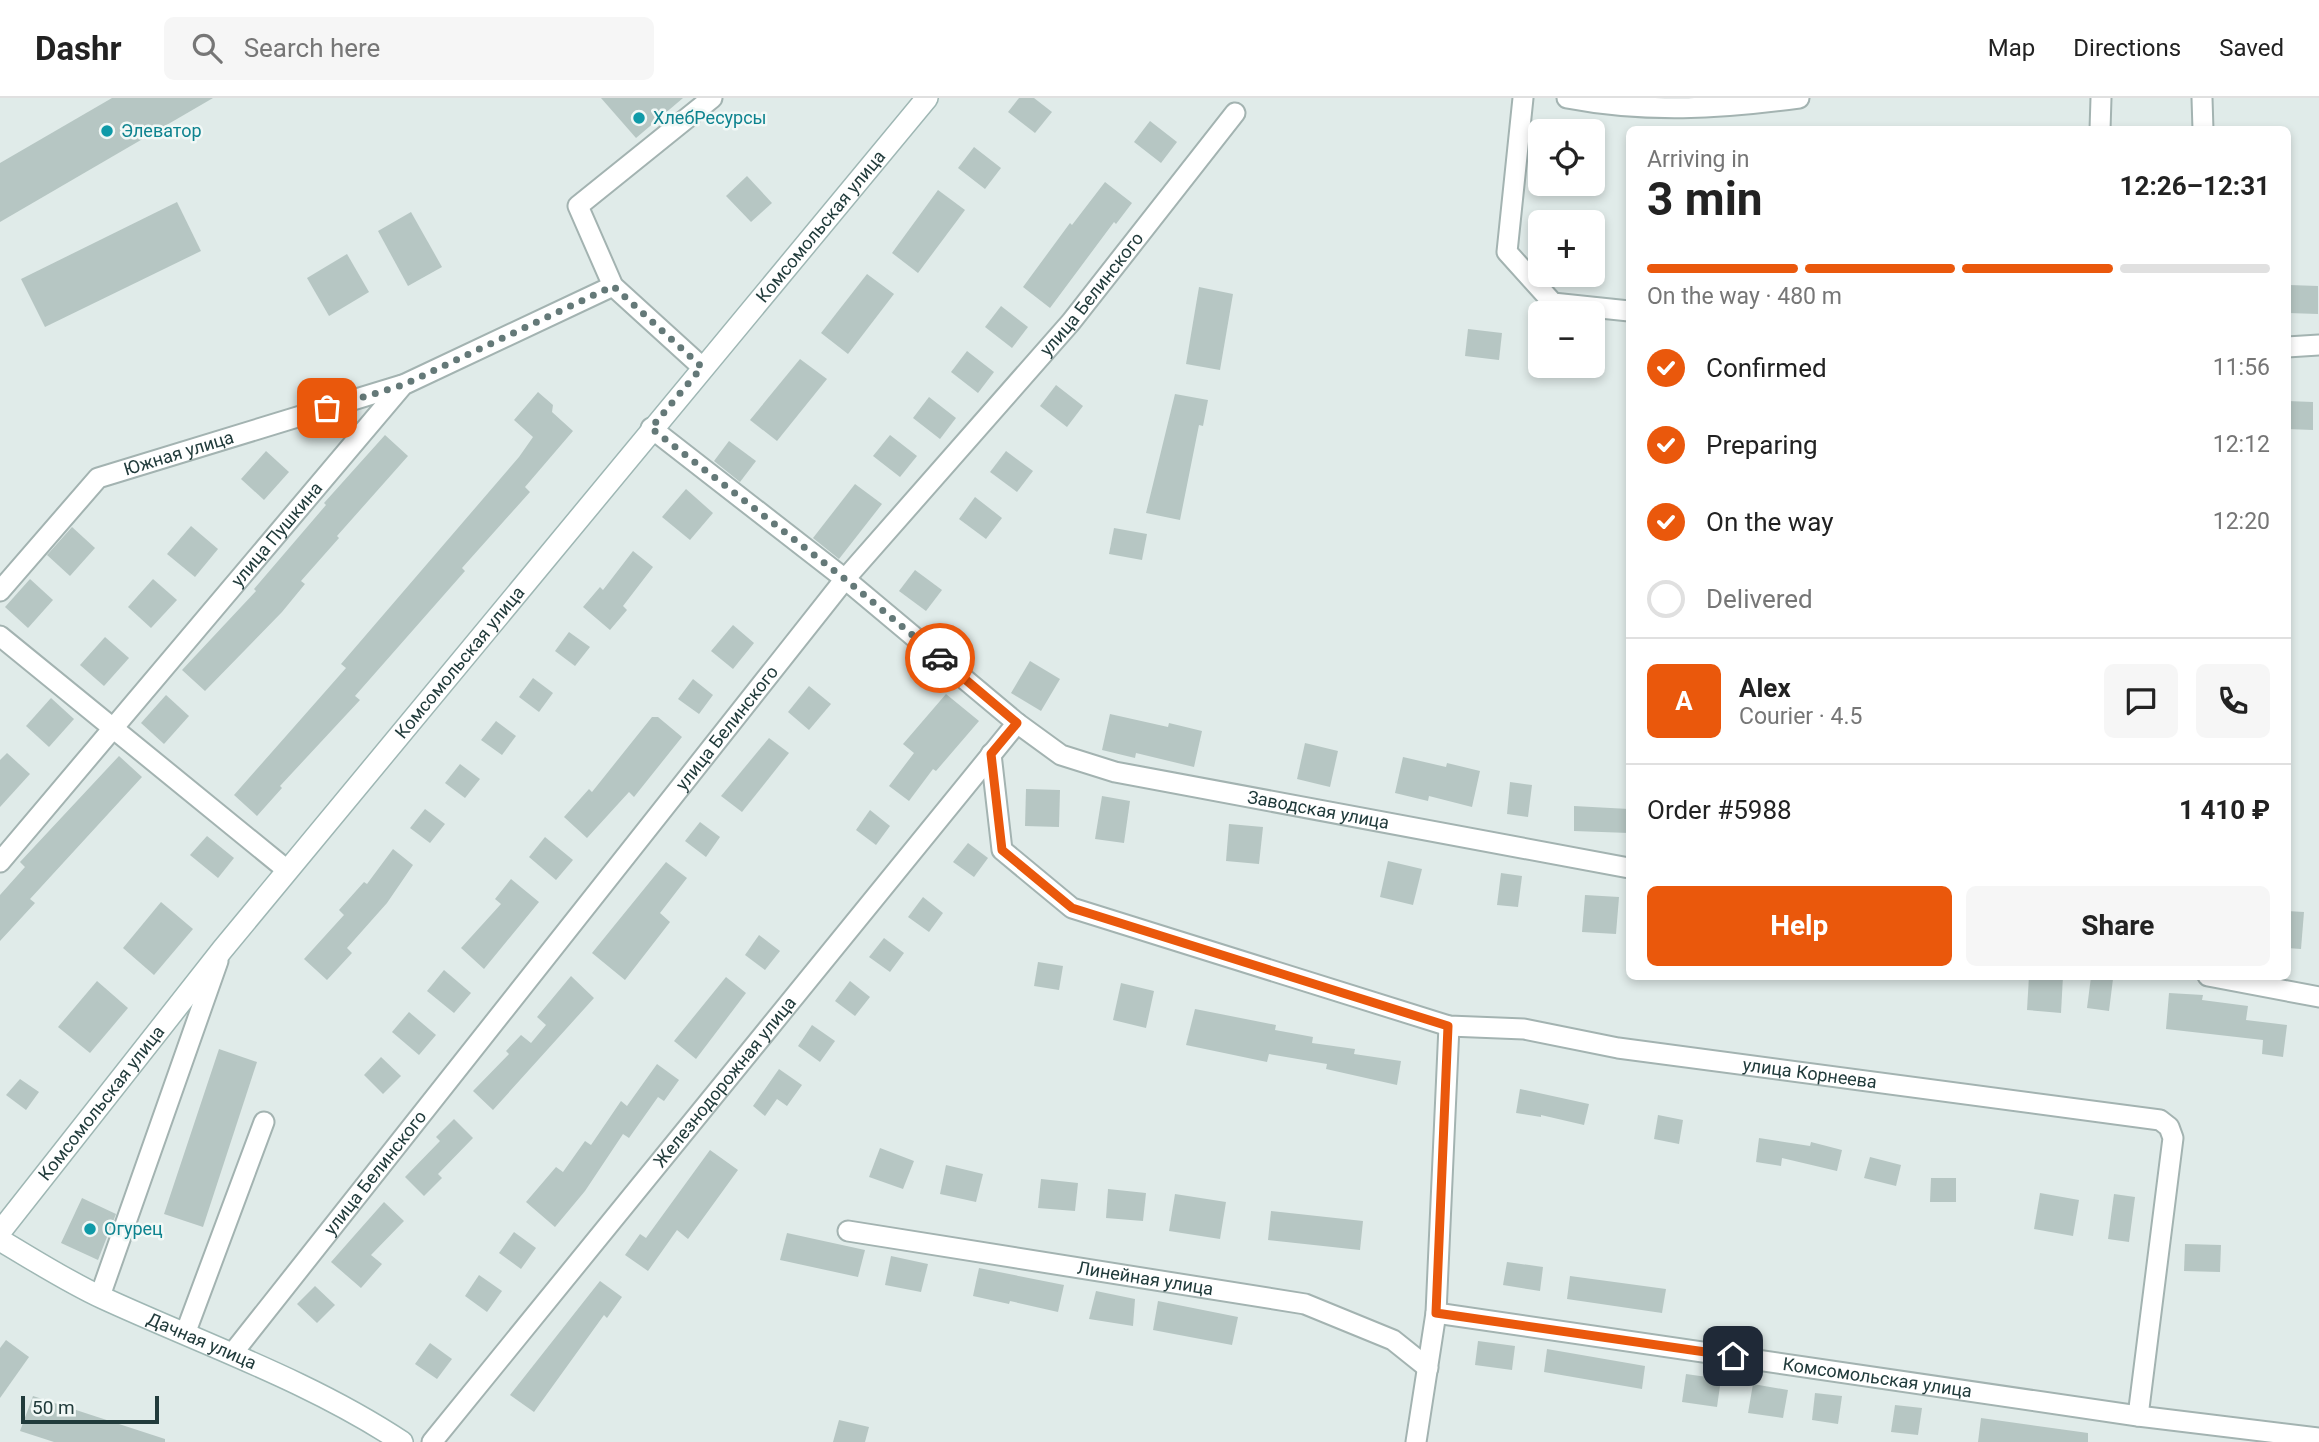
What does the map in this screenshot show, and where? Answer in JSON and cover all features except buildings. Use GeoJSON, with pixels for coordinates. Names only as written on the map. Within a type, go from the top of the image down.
{"type":"FeatureCollection","features":[{"type":"Feature","properties":{"kind":"street"},"geometry":{"type":"LineString","coordinates":[[702,367],[613,286],[578,206],[712,98]]}},
{"type":"Feature","properties":{"kind":"street","name":"Комсомольская улица"},"geometry":{"type":"LineString","coordinates":[[0,1232],[287,870],[927,98]]}},
{"type":"Feature","properties":{"kind":"street"},"geometry":{"type":"LineString","coordinates":[[1523,98],[1507,252],[1553,303],[1626,311]]}},
{"type":"Feature","properties":{"kind":"street"},"geometry":{"type":"LineString","coordinates":[[1567,98],[1645,108],[1737,106],[1799,98]]}},
{"type":"Feature","properties":{"kind":"street"},"geometry":{"type":"LineString","coordinates":[[2100,126],[2101,98]]}},
{"type":"Feature","properties":{"kind":"street"},"geometry":{"type":"LineString","coordinates":[[2202,98],[2203,126]]}},
{"type":"Feature","properties":{"kind":"street","name":"улица Белинского"},"geometry":{"type":"LineString","coordinates":[[232,1354],[845,579],[1071,322],[1236,113]]}},
{"type":"Feature","properties":{"kind":"street","name":"улица Пушкина"},"geometry":{"type":"LineString","coordinates":[[0,862],[110,728],[403,385],[613,286]]}},
{"type":"Feature","properties":{"kind":"street"},"geometry":{"type":"LineString","coordinates":[[2291,347],[2319,345]]}},
{"type":"Feature","properties":{"kind":"street","name":"Южная улица"},"geometry":{"type":"LineString","coordinates":[[0,591],[98,478],[403,385]]}},
{"type":"Feature","properties":{"kind":"street","name":"Заводская улица"},"geometry":{"type":"LineString","coordinates":[[651,428],[845,579],[1017,723],[1061,755],[1115,772],[1626,867]]}},
{"type":"Feature","properties":{"kind":"street"},"geometry":{"type":"LineString","coordinates":[[0,636],[287,870]]}},
{"type":"Feature","properties":{"kind":"street","name":"Железнодорожная улица"},"geometry":{"type":"LineString","coordinates":[[432,1442],[1017,723]]}},
{"type":"Feature","properties":{"kind":"street","name":"улица Корнеева"},"geometry":{"type":"LineString","coordinates":[[991,754],[1002,850],[1072,908],[1448,1026],[1524,1029],[1618,1048],[2160,1120],[2169,1127],[2174,1138],[2138,1416]]}},
{"type":"Feature","properties":{"kind":"street"},"geometry":{"type":"LineString","coordinates":[[100,1296],[191,1029],[222,950]]}},
{"type":"Feature","properties":{"kind":"street"},"geometry":{"type":"LineString","coordinates":[[2229,980],[2319,997]]}},
{"type":"Feature","properties":{"kind":"street"},"geometry":{"type":"LineString","coordinates":[[1416,1442],[1436,1313],[1448,1026]]}},
{"type":"Feature","properties":{"kind":"street"},"geometry":{"type":"LineString","coordinates":[[185,1334],[264,1122]]}},
{"type":"Feature","properties":{"kind":"street","name":"Линейная улица"},"geometry":{"type":"LineString","coordinates":[[848,1231],[1305,1304],[1393,1340],[1427,1368]]}},
{"type":"Feature","properties":{"kind":"street","name":"Дачная улица"},"geometry":{"type":"LineString","coordinates":[[0,1240],[100,1296],[232,1354],[365,1418],[402,1442]]}},
{"type":"Feature","properties":{"kind":"street","name":"Комсомольская улица"},"geometry":{"type":"LineString","coordinates":[[1436,1313],[2138,1416],[2319,1438]]}},
{"type":"Feature","properties":{"kind":"way so far"},"geometry":{"type":"LineString","coordinates":[[327,408],[403,385],[613,286],[702,367],[651,428],[845,579],[940,658]]}},
{"type":"Feature","properties":{"kind":"place","name":"ХлебРесурсы"},"geometry":{"type":"Point","coordinates":[639,118]}},
{"type":"Feature","properties":{"kind":"place","name":"Элеватор"},"geometry":{"type":"Point","coordinates":[107,131]}},
{"type":"Feature","properties":{"kind":"place","name":"Огурец"},"geometry":{"type":"Point","coordinates":[90,1229]}},
{"type":"Feature","properties":{"kind":"route"},"geometry":{"type":"LineString","coordinates":[[940,658],[1017,723],[991,754],[999,803],[1002,850],[1072,908],[1448,1026],[1436,1313],[1733,1356]]}}]}
